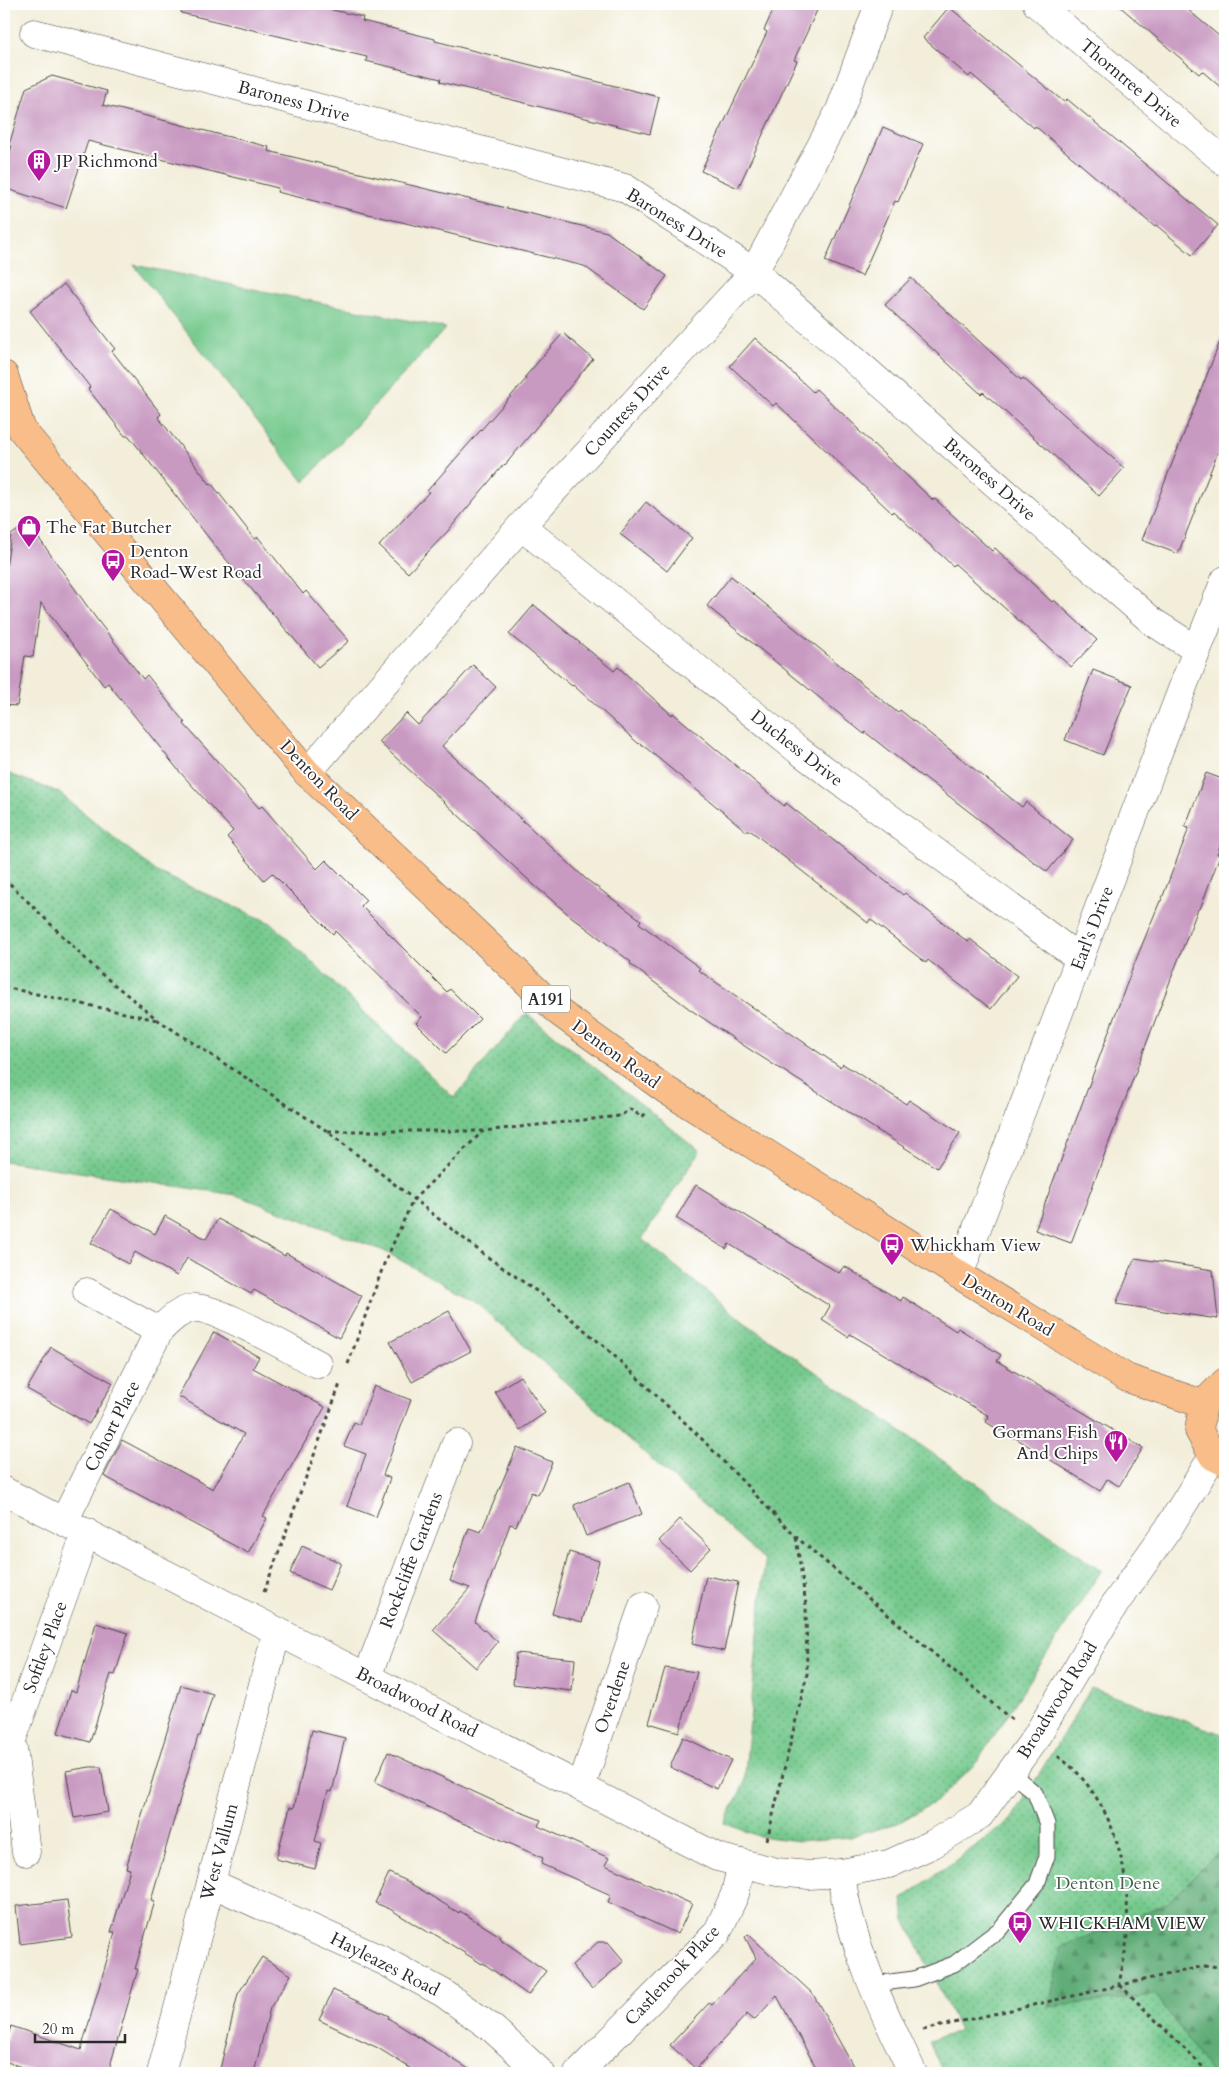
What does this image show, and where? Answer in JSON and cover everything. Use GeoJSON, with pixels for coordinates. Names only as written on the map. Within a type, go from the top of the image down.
{"type":"FeatureCollection","features":[{"type":"Feature","properties":{"kind":"main road","name":"Denton Road"},"geometry":{"type":"LineString","coordinates":[[4,375],[13,425],[307,773],[560,1013],[666,1090],[1127,1378],[1203,1404]]}},
{"type":"Feature","properties":{"kind":"main road"},"geometry":{"type":"LineString","coordinates":[[1219,1459],[1199,1431],[1203,1404],[1225,1382]]}},
{"type":"Feature","properties":{"kind":"street","name":"Countess Drive"},"geometry":{"type":"LineString","coordinates":[[307,773],[521,526],[754,272],[840,110],[879,4]]}},
{"type":"Feature","properties":{"kind":"street","name":"Thorntree Drive"},"geometry":{"type":"LineString","coordinates":[[1037,4],[1225,162]]}},
{"type":"Feature","properties":{"kind":"street","name":"Baroness Drive"},"geometry":{"type":"LineString","coordinates":[[34,33],[626,188],[754,272],[1153,622],[1197,650]]}},
{"type":"Feature","properties":{"kind":"street","name":"Duchess Drive"},"geometry":{"type":"LineString","coordinates":[[521,526],[798,750],[1080,959]]}},
{"type":"Feature","properties":{"kind":"street","name":"Earl's Drive"},"geometry":{"type":"LineString","coordinates":[[960,1275],[1225,580]]}},
{"type":"Feature","properties":{"kind":"street"},"geometry":{"type":"LineString","coordinates":[[87,1292],[160,1331]]}},
{"type":"Feature","properties":{"kind":"street","name":"Cohort Place"},"geometry":{"type":"LineString","coordinates":[[75,1527],[160,1331],[173,1316],[194,1308],[215,1311],[318,1364]]}},
{"type":"Feature","properties":{"kind":"street","name":"Rockcliffe Gardens"},"geometry":{"type":"LineString","coordinates":[[367,1677],[456,1443]]}},
{"type":"Feature","properties":{"kind":"street","name":"Broadwood Road"},"geometry":{"type":"LineString","coordinates":[[4,1490],[717,1857],[777,1872],[809,1875],[841,1873],[889,1864],[933,1844],[980,1815],[1036,1737],[1115,1604],[1219,1459]]}},
{"type":"Feature","properties":{"kind":"street","name":"Softley Place"},"geometry":{"type":"LineString","coordinates":[[26,1852],[12,1740],[75,1527]]}},
{"type":"Feature","properties":{"kind":"street","name":"Overdene"},"geometry":{"type":"LineString","coordinates":[[581,1787],[643,1606]]}},
{"type":"Feature","properties":{"kind":"street","name":"West Vallum"},"geometry":{"type":"LineString","coordinates":[[161,2073],[211,1883],[266,1625]]}},
{"type":"Feature","properties":{"kind":"street","name":"Castlenook Place"},"geometry":{"type":"LineString","coordinates":[[578,2073],[717,1933],[751,1865]]}},
{"type":"Feature","properties":{"kind":"street"},"geometry":{"type":"LineString","coordinates":[[841,1873],[843,1893],[856,1940],[897,2041],[913,2073]]}},
{"type":"Feature","properties":{"kind":"street","name":"Hayleazes Road"},"geometry":{"type":"LineString","coordinates":[[211,1883],[384,1961],[443,1993],[493,2029],[541,2073]]}},
{"type":"Feature","properties":{"kind":"lane"},"geometry":{"type":"LineString","coordinates":[[874,1984],[914,1979],[954,1964],[1000,1930],[1037,1884],[1047,1856],[1047,1824],[1035,1793],[1011,1773]]}},
{"type":"Feature","properties":{"kind":"path"},"geometry":{"type":"LineString","coordinates":[[4,878],[99,972],[158,1020],[327,1131],[486,1256],[545,1298],[606,1348],[699,1436],[796,1536],[1004,1715],[1036,1737],[1081,1776],[1102,1805],[1118,1842],[1126,1877],[1128,1932],[1119,1984]]}},
{"type":"Feature","properties":{"kind":"path"},"geometry":{"type":"LineString","coordinates":[[4,987],[158,1020]]}},
{"type":"Feature","properties":{"kind":"path"},"geometry":{"type":"LineString","coordinates":[[327,1131],[482,1131],[620,1116],[630,1109],[642,1117],[666,1090]]}},
{"type":"Feature","properties":{"kind":"path"},"geometry":{"type":"LineString","coordinates":[[346,1367],[384,1264],[413,1200],[482,1131]]}},
{"type":"Feature","properties":{"kind":"path"},"geometry":{"type":"LineString","coordinates":[[266,1625],[343,1376]]}},
{"type":"Feature","properties":{"kind":"path"},"geometry":{"type":"LineString","coordinates":[[751,1865],[807,1674],[806,1605],[796,1536]]}},
{"type":"Feature","properties":{"kind":"path"},"geometry":{"type":"LineString","coordinates":[[897,2041],[928,2028],[1119,1984],[1205,1966],[1225,1967]]}},
{"type":"Feature","properties":{"kind":"path"},"geometry":{"type":"LineString","coordinates":[[1119,1984],[1209,2073]]}},
{"type":"Feature","properties":{"kind":"green space"},"geometry":{"type":"Polygon","coordinates":[[[134,265],[446,328],[304,482],[134,265]]]}},
{"type":"Feature","properties":{"kind":"green space"},"geometry":{"type":"Polygon","coordinates":[[[4,772],[58,792],[157,872],[271,923],[454,1098],[526,1013],[700,1151],[642,1239],[744,1322],[1101,1571],[977,1762],[938,1800],[898,1823],[850,1837],[799,1841],[758,1836],[724,1823],[744,1784],[765,1560],[474,1301],[384,1251],[236,1195],[4,1161],[4,772]]]}},
{"type":"Feature","properties":{"kind":"green space","name":"Denton Dene"},"geometry":{"type":"Polygon","coordinates":[[[1091,1688],[1225,1735],[1225,2073],[943,2073],[929,2041],[960,2031],[905,1920],[902,1899],[1011,1820],[1091,1688]]]}},
{"type":"Feature","properties":{"kind":"green space"},"geometry":{"type":"Polygon","coordinates":[[[1225,1845],[1225,2073],[1211,2073],[1156,1995],[1049,2007],[1061,1947],[1166,1904],[1225,1845]]]}},
{"type":"Feature","properties":{"kind":"building"},"geometry":{"type":"Polygon","coordinates":[[[182,4],[307,4],[363,17],[362,21],[435,39],[435,41],[659,97],[650,134],[440,82],[441,79],[366,61],[367,57],[181,13],[182,4]]]}},
{"type":"Feature","properties":{"kind":"building"},"geometry":{"type":"Polygon","coordinates":[[[776,4],[820,4],[794,60],[797,61],[738,188],[701,171],[767,32],[764,30],[776,4]]]}},
{"type":"Feature","properties":{"kind":"building"},"geometry":{"type":"Polygon","coordinates":[[[1117,4],[1181,4],[1225,41],[1225,91],[1202,71],[1199,74],[1117,4]]]}},
{"type":"Feature","properties":{"kind":"building"},"geometry":{"type":"Polygon","coordinates":[[[949,7],[1064,102],[1067,99],[1218,225],[1192,255],[1156,225],[1155,227],[1035,126],[1034,128],[971,74],[969,77],[923,38],[949,7]]]}},
{"type":"Feature","properties":{"kind":"building"},"geometry":{"type":"Polygon","coordinates":[[[52,76],[107,91],[103,105],[269,147],[268,151],[607,232],[667,276],[643,309],[584,266],[277,192],[278,188],[88,141],[66,208],[4,188],[4,172],[12,146],[9,145],[26,88],[52,76]]]}},
{"type":"Feature","properties":{"kind":"building"},"geometry":{"type":"Polygon","coordinates":[[[883,127],[923,144],[898,202],[895,201],[862,276],[825,261],[883,127]]]}},
{"type":"Feature","properties":{"kind":"building"},"geometry":{"type":"Polygon","coordinates":[[[911,278],[1021,380],[1023,378],[1124,468],[1099,496],[983,392],[981,394],[885,305],[911,278]]]}},
{"type":"Feature","properties":{"kind":"building"},"geometry":{"type":"Polygon","coordinates":[[[64,284],[115,349],[112,351],[161,414],[158,417],[210,484],[255,539],[258,537],[303,594],[306,591],[349,641],[318,667],[219,551],[129,436],[125,436],[88,389],[90,387],[30,311],[64,284]]]}},
{"type":"Feature","properties":{"kind":"building"},"geometry":{"type":"Polygon","coordinates":[[[563,333],[593,359],[505,465],[447,532],[408,573],[379,546],[429,492],[427,491],[526,379],[524,378],[563,333]]]}},
{"type":"Feature","properties":{"kind":"building"},"geometry":{"type":"Polygon","coordinates":[[[1223,334],[1225,335],[1225,434],[1178,554],[1142,540],[1223,334]]]}},
{"type":"Feature","properties":{"kind":"building"},"geometry":{"type":"Polygon","coordinates":[[[755,338],[813,392],[816,389],[933,500],[935,499],[992,551],[995,548],[1052,602],[1054,600],[1097,640],[1071,667],[955,564],[953,566],[893,511],[892,513],[776,403],[773,406],[730,366],[755,338]]]}},
{"type":"Feature","properties":{"kind":"building"},"geometry":{"type":"Polygon","coordinates":[[[646,502],[692,538],[667,571],[620,534],[646,502]]]}},
{"type":"Feature","properties":{"kind":"building"},"geometry":{"type":"Polygon","coordinates":[[[28,523],[95,617],[143,679],[147,675],[184,724],[259,808],[262,806],[317,869],[326,860],[366,900],[361,906],[447,992],[450,989],[480,1019],[446,1053],[416,1023],[422,1017],[335,931],[333,934],[272,873],[264,880],[227,837],[233,831],[179,771],[108,683],[104,686],[41,603],[33,657],[25,656],[17,706],[4,705],[4,581],[11,535],[28,523]]]}},
{"type":"Feature","properties":{"kind":"building"},"geometry":{"type":"Polygon","coordinates":[[[731,576],[898,713],[900,710],[1022,807],[1026,802],[1073,840],[1047,872],[865,732],[864,734],[707,606],[731,576]]]}},
{"type":"Feature","properties":{"kind":"building"},"geometry":{"type":"Polygon","coordinates":[[[534,605],[614,671],[618,667],[672,715],[673,713],[784,806],[786,803],[903,895],[905,893],[968,942],[970,939],[1017,976],[991,1009],[928,960],[926,963],[870,919],[868,923],[751,831],[746,831],[639,744],[573,685],[509,634],[534,605]]]}},
{"type":"Feature","properties":{"kind":"building"},"geometry":{"type":"Polygon","coordinates":[[[473,665],[496,687],[442,746],[586,879],[641,920],[639,923],[700,968],[698,970],[840,1067],[843,1064],[906,1104],[909,1100],[960,1133],[937,1168],[749,1049],[691,1010],[630,964],[631,962],[568,914],[534,885],[379,742],[406,713],[418,725],[473,665]]]}},
{"type":"Feature","properties":{"kind":"building"},"geometry":{"type":"Polygon","coordinates":[[[1093,670],[1132,685],[1103,755],[1065,740],[1093,670]]]}},
{"type":"Feature","properties":{"kind":"building"},"geometry":{"type":"Polygon","coordinates":[[[1206,773],[1225,780],[1225,833],[1217,854],[1220,855],[1071,1243],[1035,1230],[1133,967],[1189,828],[1185,827],[1206,773]]]}},
{"type":"Feature","properties":{"kind":"building"},"geometry":{"type":"Polygon","coordinates":[[[696,1185],[839,1273],[844,1266],[901,1301],[903,1297],[956,1331],[958,1328],[1001,1355],[997,1361],[1143,1448],[1119,1486],[1107,1479],[1100,1491],[1014,1437],[1013,1439],[986,1422],[989,1416],[850,1334],[848,1337],[822,1320],[830,1306],[729,1244],[726,1249],[676,1218],[696,1185]]]}},
{"type":"Feature","properties":{"kind":"building"},"geometry":{"type":"Polygon","coordinates":[[[111,1209],[155,1234],[165,1216],[206,1239],[218,1219],[285,1256],[286,1253],[362,1296],[339,1338],[254,1290],[251,1294],[187,1258],[177,1276],[135,1252],[128,1264],[91,1243],[111,1209]]]}},
{"type":"Feature","properties":{"kind":"building"},"geometry":{"type":"Polygon","coordinates":[[[1135,1258],[1213,1270],[1218,1319],[1116,1304],[1135,1258]]]}},
{"type":"Feature","properties":{"kind":"building"},"geometry":{"type":"Polygon","coordinates":[[[449,1311],[471,1351],[412,1382],[390,1342],[449,1311]]]}},
{"type":"Feature","properties":{"kind":"building"},"geometry":{"type":"Polygon","coordinates":[[[214,1332],[259,1357],[253,1368],[325,1407],[263,1516],[267,1518],[248,1553],[104,1476],[122,1440],[213,1489],[244,1434],[178,1396],[214,1332]]]}},
{"type":"Feature","properties":{"kind":"building"},"geometry":{"type":"Polygon","coordinates":[[[51,1347],[113,1383],[89,1424],[27,1389],[51,1347]]]}},
{"type":"Feature","properties":{"kind":"building"},"geometry":{"type":"Polygon","coordinates":[[[520,1376],[545,1413],[520,1430],[495,1392],[520,1376]]]}},
{"type":"Feature","properties":{"kind":"building"},"geometry":{"type":"Polygon","coordinates":[[[374,1386],[411,1400],[383,1475],[390,1478],[376,1517],[347,1506],[366,1454],[344,1446],[354,1422],[359,1425],[374,1386]]]}},
{"type":"Feature","properties":{"kind":"building"},"geometry":{"type":"Polygon","coordinates":[[[517,1447],[552,1462],[538,1495],[531,1492],[516,1526],[510,1524],[475,1622],[498,1642],[476,1668],[433,1630],[470,1588],[450,1581],[469,1528],[481,1532],[517,1447]]]}},
{"type":"Feature","properties":{"kind":"building"},"geometry":{"type":"Polygon","coordinates":[[[629,1482],[642,1514],[586,1536],[574,1505],[629,1482]]]}},
{"type":"Feature","properties":{"kind":"building"},"geometry":{"type":"Polygon","coordinates":[[[680,1519],[711,1548],[690,1570],[659,1541],[680,1519]]]}},
{"type":"Feature","properties":{"kind":"building"},"geometry":{"type":"Polygon","coordinates":[[[302,1546],[341,1563],[329,1590],[290,1573],[302,1546]]]}},
{"type":"Feature","properties":{"kind":"building"},"geometry":{"type":"Polygon","coordinates":[[[569,1552],[599,1561],[582,1622],[552,1614],[569,1552]]]}},
{"type":"Feature","properties":{"kind":"building"},"geometry":{"type":"Polygon","coordinates":[[[706,1576],[738,1582],[724,1651],[692,1644],[706,1576]]]}},
{"type":"Feature","properties":{"kind":"building"},"geometry":{"type":"Polygon","coordinates":[[[96,1623],[128,1633],[115,1675],[111,1674],[90,1742],[58,1733],[71,1690],[76,1692],[96,1623]]]}},
{"type":"Feature","properties":{"kind":"building"},"geometry":{"type":"Polygon","coordinates":[[[516,1653],[575,1659],[572,1691],[513,1684],[516,1653]]]}},
{"type":"Feature","properties":{"kind":"building"},"geometry":{"type":"Polygon","coordinates":[[[665,1668],[697,1672],[679,1732],[649,1723],[665,1668]]]}},
{"type":"Feature","properties":{"kind":"building"},"geometry":{"type":"Polygon","coordinates":[[[181,1685],[213,1694],[200,1736],[198,1736],[151,1900],[155,1901],[135,1969],[138,1969],[108,2073],[39,2073],[4,2061],[4,2048],[11,2026],[81,2050],[115,1932],[111,1932],[130,1869],[126,1868],[181,1685]]]}},
{"type":"Feature","properties":{"kind":"building"},"geometry":{"type":"Polygon","coordinates":[[[312,1730],[345,1738],[332,1792],[328,1791],[315,1841],[321,1843],[315,1869],[276,1859],[290,1807],[294,1808],[312,1730]]]}},
{"type":"Feature","properties":{"kind":"building"},"geometry":{"type":"Polygon","coordinates":[[[683,1737],[731,1760],[717,1789],[670,1767],[683,1737]]]}},
{"type":"Feature","properties":{"kind":"building"},"geometry":{"type":"Polygon","coordinates":[[[388,1752],[500,1804],[541,1820],[538,1826],[609,1858],[605,1865],[692,1904],[678,1934],[608,1902],[611,1895],[541,1864],[543,1858],[375,1782],[388,1752]]]}},
{"type":"Feature","properties":{"kind":"building"},"geometry":{"type":"Polygon","coordinates":[[[101,1767],[108,1812],[74,1818],[66,1771],[101,1767]]]}},
{"type":"Feature","properties":{"kind":"building"},"geometry":{"type":"Polygon","coordinates":[[[389,1873],[405,1880],[459,1913],[460,1911],[500,1936],[499,1938],[546,1971],[528,1995],[483,1963],[431,1932],[430,1934],[390,1909],[375,1903],[389,1873]]]}},
{"type":"Feature","properties":{"kind":"building"},"geometry":{"type":"Polygon","coordinates":[[[67,1900],[72,1937],[20,1944],[16,1906],[67,1900]]]}},
{"type":"Feature","properties":{"kind":"building"},"geometry":{"type":"Polygon","coordinates":[[[748,1934],[813,1994],[857,2073],[819,2073],[777,1996],[754,2020],[747,2014],[696,2069],[670,2045],[709,2003],[712,2005],[756,1958],[745,1937],[748,1934]]]}},
{"type":"Feature","properties":{"kind":"building"},"geometry":{"type":"Polygon","coordinates":[[[598,1942],[608,1942],[624,1961],[592,1989],[572,1965],[598,1942]]]}},
{"type":"Feature","properties":{"kind":"building"},"geometry":{"type":"Polygon","coordinates":[[[262,1957],[291,1975],[270,2008],[254,2073],[238,2073],[220,2069],[238,1994],[262,1957]]]}},
{"type":"Feature","properties":{"kind":"building"},"geometry":{"type":"Polygon","coordinates":[[[333,1990],[389,2016],[388,2018],[475,2073],[418,2073],[378,2048],[319,2020],[333,1990]]]}},
{"type":"Feature","properties":{"kind":"place","name":"JP Richmond"},"geometry":{"type":"Point","coordinates":[39,182]}},
{"type":"Feature","properties":{"kind":"place","name":"The Fat Butcher"},"geometry":{"type":"Point","coordinates":[29,548]}},
{"type":"Feature","properties":{"kind":"place","name":"Denton Road-West Road"},"geometry":{"type":"Point","coordinates":[113,582]}},
{"type":"Feature","properties":{"kind":"place","name":"Whickham View"},"geometry":{"type":"Point","coordinates":[892,1266]}},
{"type":"Feature","properties":{"kind":"place","name":"Gormans Fish And Chips"},"geometry":{"type":"Point","coordinates":[1116,1463]}},
{"type":"Feature","properties":{"kind":"place","name":"WHICKHAM VIEW"},"geometry":{"type":"Point","coordinates":[1020,1944]}}]}
